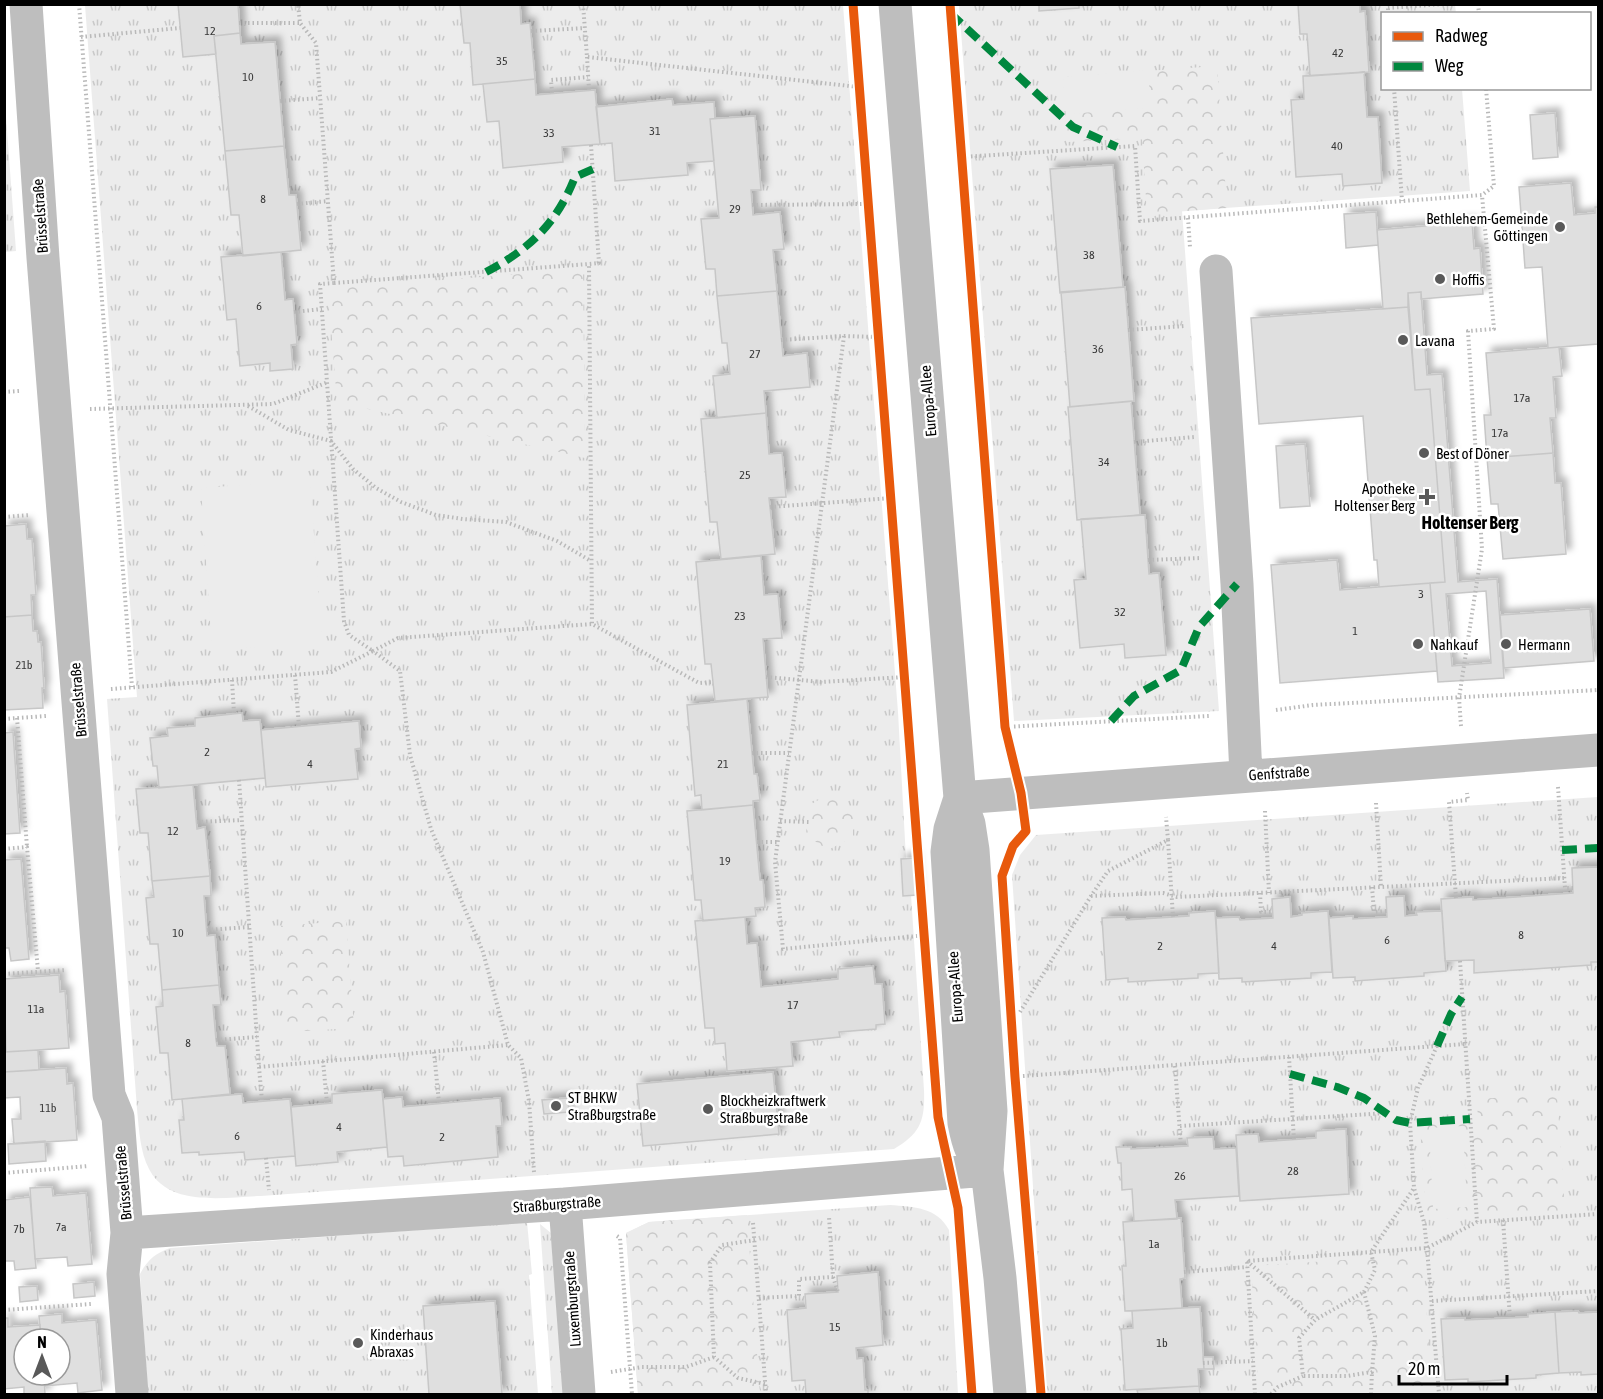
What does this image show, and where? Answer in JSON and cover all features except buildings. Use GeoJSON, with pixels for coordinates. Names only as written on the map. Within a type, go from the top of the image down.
{"type":"FeatureCollection","features":[{"type":"Feature","properties":{"kind":"street","name":"Brüsselstraße"},"geometry":{"type":"LineString","coordinates":[[26,4],[55,409],[109,1095],[118,1117],[127,1233],[123,1274],[132,1395]]}},
{"type":"Feature","properties":{"kind":"street","name":"Europa-Allee"},"geometry":{"type":"LineString","coordinates":[[895,4],[960,798],[969,824],[973,850],[991,1111],[987,1170],[1000,1278],[1010,1395]]}},
{"type":"Feature","properties":{"kind":"street"},"geometry":{"type":"LineString","coordinates":[[1216,271],[1243,714],[1254,774]]}},
{"type":"Feature","properties":{"kind":"street","name":"Genfstraße"},"geometry":{"type":"LineString","coordinates":[[960,798],[1254,774],[1599,750]]}},
{"type":"Feature","properties":{"kind":"street","name":"Straßburgstraße"},"geometry":{"type":"LineString","coordinates":[[127,1233],[550,1205],[987,1170]]}},
{"type":"Feature","properties":{"kind":"street","name":"Luxemburgstraße"},"geometry":{"type":"LineString","coordinates":[[550,1205],[578,1386]]}},
{"type":"Feature","properties":{"kind":"path"},"geometry":{"type":"LineString","coordinates":[[79,4],[132,687]]}},
{"type":"Feature","properties":{"kind":"path"},"geometry":{"type":"LineString","coordinates":[[298,4],[300,23],[316,43],[334,283]]}},
{"type":"Feature","properties":{"kind":"path"},"geometry":{"type":"LineString","coordinates":[[583,4],[589,90]]}},
{"type":"Feature","properties":{"kind":"path"},"geometry":{"type":"LineString","coordinates":[[1388,6],[1443,4]]}},
{"type":"Feature","properties":{"kind":"path"},"geometry":{"type":"LineString","coordinates":[[239,24],[300,23]]}},
{"type":"Feature","properties":{"kind":"path"},"geometry":{"type":"LineString","coordinates":[[81,37],[180,28]]}},
{"type":"Feature","properties":{"kind":"path"},"geometry":{"type":"LineString","coordinates":[[531,31],[585,28]]}},
{"type":"Feature","properties":{"kind":"path"},"geometry":{"type":"LineString","coordinates":[[587,57],[859,87]]}},
{"type":"Feature","properties":{"kind":"path"},"geometry":{"type":"LineString","coordinates":[[858,75],[860,99]]}},
{"type":"Feature","properties":{"kind":"path"},"geometry":{"type":"LineString","coordinates":[[552,93],[551,80],[588,77]]}},
{"type":"Feature","properties":{"kind":"path"},"geometry":{"type":"LineString","coordinates":[[1394,90],[1402,201]]}},
{"type":"Feature","properties":{"kind":"path"},"geometry":{"type":"LineString","coordinates":[[962,157],[1135,146],[1140,221],[1482,195],[1494,186],[1486,90]]}},
{"type":"Feature","properties":{"kind":"path"},"geometry":{"type":"LineString","coordinates":[[280,101],[320,98]]}},
{"type":"Feature","properties":{"kind":"path"},"geometry":{"type":"LineString","coordinates":[[550,1205],[535,1178],[529,1101],[521,1058],[508,1045],[483,952],[430,829],[410,755],[400,671],[349,635],[344,621],[320,284],[599,263],[591,145]]}},
{"type":"Feature","properties":{"kind":"path"},"geometry":{"type":"LineString","coordinates":[[961,146],[963,169]]}},
{"type":"Feature","properties":{"kind":"path"},"geometry":{"type":"LineString","coordinates":[[867,192],[869,215]]}},
{"type":"Feature","properties":{"kind":"path"},"geometry":{"type":"LineString","coordinates":[[1456,898],[1449,802],[1468,800],[1459,699],[1482,549],[1468,331],[1494,329],[1482,195]]}},
{"type":"Feature","properties":{"kind":"path"},"geometry":{"type":"LineString","coordinates":[[297,204],[328,201]]}},
{"type":"Feature","properties":{"kind":"path"},"geometry":{"type":"LineString","coordinates":[[752,206],[868,204]]}},
{"type":"Feature","properties":{"kind":"path"},"geometry":{"type":"LineString","coordinates":[[589,264],[592,624]]}},
{"type":"Feature","properties":{"kind":"path"},"geometry":{"type":"LineString","coordinates":[[294,312],[322,309]]}},
{"type":"Feature","properties":{"kind":"path"},"geometry":{"type":"LineString","coordinates":[[1128,330],[1220,323]]}},
{"type":"Feature","properties":{"kind":"path"},"geometry":{"type":"LineString","coordinates":[[878,326],[879,349]]}},
{"type":"Feature","properties":{"kind":"path"},"geometry":{"type":"LineString","coordinates":[[781,340],[844,336],[878,338]]}},
{"type":"Feature","properties":{"kind":"path"},"geometry":{"type":"LineString","coordinates":[[844,336],[775,862],[783,949],[924,935]]}},
{"type":"Feature","properties":{"kind":"path"},"geometry":{"type":"LineString","coordinates":[[55,409],[273,404],[328,382]]}},
{"type":"Feature","properties":{"kind":"path"},"geometry":{"type":"LineString","coordinates":[[248,406],[289,430],[331,441],[353,469],[376,488],[401,502],[436,515],[506,522],[557,541],[592,561]]}},
{"type":"Feature","properties":{"kind":"path"},"geometry":{"type":"LineString","coordinates":[[1134,442],[1227,435]]}},
{"type":"Feature","properties":{"kind":"path"},"geometry":{"type":"LineString","coordinates":[[890,487],[892,510]]}},
{"type":"Feature","properties":{"kind":"path"},"geometry":{"type":"LineString","coordinates":[[770,507],[891,498]]}},
{"type":"Feature","properties":{"kind":"path"},"geometry":{"type":"LineString","coordinates":[[1148,560],[1235,556]]}},
{"type":"Feature","properties":{"kind":"path"},"geometry":{"type":"LineString","coordinates":[[77,691],[331,672],[398,638],[592,624],[699,683],[713,682]]}},
{"type":"Feature","properties":{"kind":"path"},"geometry":{"type":"LineString","coordinates":[[903,665],[905,689]]}},
{"type":"Feature","properties":{"kind":"path"},"geometry":{"type":"LineString","coordinates":[[294,675],[299,727]]}},
{"type":"Feature","properties":{"kind":"path"},"geometry":{"type":"LineString","coordinates":[[766,677],[822,682],[904,677]]}},
{"type":"Feature","properties":{"kind":"path"},"geometry":{"type":"LineString","coordinates":[[232,680],[234,714]]}},
{"type":"Feature","properties":{"kind":"path"},"geometry":{"type":"LineString","coordinates":[[1005,727],[1243,714],[1312,705],[1599,690]]}},
{"type":"Feature","properties":{"kind":"path"},"geometry":{"type":"LineString","coordinates":[[1004,716],[1008,738]]}},
{"type":"Feature","properties":{"kind":"path"},"geometry":{"type":"LineString","coordinates":[[17,718],[38,972]]}},
{"type":"Feature","properties":{"kind":"path"},"geometry":{"type":"LineString","coordinates":[[752,753],[789,753]]}},
{"type":"Feature","properties":{"kind":"path"},"geometry":{"type":"LineString","coordinates":[[1556,753],[1565,888],[1573,888]]}},
{"type":"Feature","properties":{"kind":"path"},"geometry":{"type":"LineString","coordinates":[[1374,766],[1381,886]]}},
{"type":"Feature","properties":{"kind":"path"},"geometry":{"type":"LineString","coordinates":[[1254,774],[1269,892]]}},
{"type":"Feature","properties":{"kind":"path"},"geometry":{"type":"LineString","coordinates":[[239,780],[262,1101]]}},
{"type":"Feature","properties":{"kind":"path"},"geometry":{"type":"LineString","coordinates":[[1164,782],[1173,917]]}},
{"type":"Feature","properties":{"kind":"path"},"geometry":{"type":"LineString","coordinates":[[197,822],[242,820]]}},
{"type":"Feature","properties":{"kind":"path"},"geometry":{"type":"LineString","coordinates":[[780,821],[810,822]]}},
{"type":"Feature","properties":{"kind":"path"},"geometry":{"type":"LineString","coordinates":[[1015,1015],[1108,871],[1167,840]]}},
{"type":"Feature","properties":{"kind":"path"},"geometry":{"type":"LineString","coordinates":[[757,842],[778,842]]}},
{"type":"Feature","properties":{"kind":"path"},"geometry":{"type":"LineString","coordinates":[[4,849],[27,847]]}},
{"type":"Feature","properties":{"kind":"path"},"geometry":{"type":"LineString","coordinates":[[1090,896],[1163,893],[1177,897],[1564,878]]}},
{"type":"Feature","properties":{"kind":"path"},"geometry":{"type":"LineString","coordinates":[[1372,887],[1374,912],[1387,911]]}},
{"type":"Feature","properties":{"kind":"path"},"geometry":{"type":"LineString","coordinates":[[1260,893],[1262,912],[1273,912]]}},
{"type":"Feature","properties":{"kind":"path"},"geometry":{"type":"LineString","coordinates":[[923,924],[925,947]]}},
{"type":"Feature","properties":{"kind":"path"},"geometry":{"type":"LineString","coordinates":[[207,930],[249,927]]}},
{"type":"Feature","properties":{"kind":"path"},"geometry":{"type":"LineString","coordinates":[[1460,961],[1478,1222]]}},
{"type":"Feature","properties":{"kind":"path"},"geometry":{"type":"LineString","coordinates":[[4,974],[99,967]]}},
{"type":"Feature","properties":{"kind":"path"},"geometry":{"type":"LineString","coordinates":[[1010,1003],[1015,1015]]}},
{"type":"Feature","properties":{"kind":"path"},"geometry":{"type":"LineString","coordinates":[[216,1040],[257,1037]]}},
{"type":"Feature","properties":{"kind":"path"},"geometry":{"type":"LineString","coordinates":[[1015,1077],[1465,1044]]}},
{"type":"Feature","properties":{"kind":"path"},"geometry":{"type":"LineString","coordinates":[[259,1067],[508,1045]]}},
{"type":"Feature","properties":{"kind":"path"},"geometry":{"type":"LineString","coordinates":[[1437,1046],[1418,1088],[1410,1123],[1414,1188],[1424,1222],[1427,1248],[1439,1395]]}},
{"type":"Feature","properties":{"kind":"path"},"geometry":{"type":"LineString","coordinates":[[434,1052],[439,1104]]}},
{"type":"Feature","properties":{"kind":"path"},"geometry":{"type":"LineString","coordinates":[[1289,1057],[1294,1140]]}},
{"type":"Feature","properties":{"kind":"path"},"geometry":{"type":"LineString","coordinates":[[323,1061],[327,1104]]}},
{"type":"Feature","properties":{"kind":"path"},"geometry":{"type":"LineString","coordinates":[[1175,1065],[1181,1146]]}},
{"type":"Feature","properties":{"kind":"path"},"geometry":{"type":"LineString","coordinates":[[1015,1067],[1016,1089]]}},
{"type":"Feature","properties":{"kind":"path"},"geometry":{"type":"LineString","coordinates":[[1180,1126],[1387,1113]]}},
{"type":"Feature","properties":{"kind":"path"},"geometry":{"type":"LineString","coordinates":[[4,1173],[121,1164]]}},
{"type":"Feature","properties":{"kind":"path"},"geometry":{"type":"LineString","coordinates":[[1303,1377],[1299,1338],[1315,1320],[1364,1292],[1374,1270],[1371,1252],[1414,1188]]}},
{"type":"Feature","properties":{"kind":"path"},"geometry":{"type":"LineString","coordinates":[[751,1189],[766,1395]]}},
{"type":"Feature","properties":{"kind":"path"},"geometry":{"type":"LineString","coordinates":[[1247,1261],[1427,1248],[1478,1222],[1599,1214]]}},
{"type":"Feature","properties":{"kind":"path"},"geometry":{"type":"LineString","coordinates":[[1503,1220],[1510,1318]]}},
{"type":"Feature","properties":{"kind":"path"},"geometry":{"type":"LineString","coordinates":[[611,1232],[620,1238],[632,1395]]}},
{"type":"Feature","properties":{"kind":"path"},"geometry":{"type":"LineString","coordinates":[[755,1240],[722,1245],[710,1263],[714,1357],[738,1378],[765,1384]]}},
{"type":"Feature","properties":{"kind":"path"},"geometry":{"type":"LineString","coordinates":[[831,1248],[833,1277],[838,1292]]}},
{"type":"Feature","properties":{"kind":"path"},"geometry":{"type":"LineString","coordinates":[[1247,1261],[1255,1395]]}},
{"type":"Feature","properties":{"kind":"path"},"geometry":{"type":"LineString","coordinates":[[1247,1261],[1315,1320]]}},
{"type":"Feature","properties":{"kind":"path"},"geometry":{"type":"LineString","coordinates":[[1184,1272],[1247,1267]]}},
{"type":"Feature","properties":{"kind":"path"},"geometry":{"type":"LineString","coordinates":[[759,1298],[799,1296],[799,1280],[833,1277]]}},
{"type":"Feature","properties":{"kind":"path"},"geometry":{"type":"LineString","coordinates":[[1364,1292],[1374,1335],[1371,1395]]}},
{"type":"Feature","properties":{"kind":"path"},"geometry":{"type":"LineString","coordinates":[[1432,1301],[1599,1292]]}},
{"type":"Feature","properties":{"kind":"path"},"geometry":{"type":"LineString","coordinates":[[4,1310],[125,1301]]}},
{"type":"Feature","properties":{"kind":"path"},"geometry":{"type":"LineString","coordinates":[[578,1386],[630,1369],[686,1367],[714,1357]]}},
{"type":"Feature","properties":{"kind":"path"},"geometry":{"type":"LineString","coordinates":[[1203,1363],[1253,1361]]}},
{"type":"Feature","properties":{"kind":"path"},"geometry":{"type":"LineString","coordinates":[[1270,1395],[1278,1387],[1303,1377],[1347,1377],[1372,1372]]}},
{"type":"Feature","properties":{"kind":"green space"},"geometry":{"type":"Polygon","coordinates":[[[85,5],[843,5],[898,712],[906,859],[901,859],[911,895],[924,1090],[924,1110],[920,1125],[903,1143],[894,1149],[232,1198],[199,1198],[184,1195],[170,1190],[158,1181],[149,1169],[139,1132],[107,699],[137,697],[85,5]]]}},
{"type":"Feature","properties":{"kind":"green space"},"geometry":{"type":"Polygon","coordinates":[[[959,5],[1455,5],[1456,12],[1381,12],[1381,90],[1462,90],[1470,191],[1182,211],[1219,711],[1014,721],[959,5]]]}},
{"type":"Feature","properties":{"kind":"green space"},"geometry":{"type":"Polygon","coordinates":[[[1217,66],[1227,208],[1147,214],[1142,138],[1068,142],[1063,77],[1217,66]]]}},
{"type":"Feature","properties":{"kind":"green space"},"geometry":{"type":"Polygon","coordinates":[[[1148,70],[1151,108],[1066,114],[1063,77],[1148,70]]]}},
{"type":"Feature","properties":{"kind":"green space"},"geometry":{"type":"Polygon","coordinates":[[[4,90],[16,251],[5,252],[4,252],[4,90]]]}},
{"type":"Feature","properties":{"kind":"green space"},"geometry":{"type":"Polygon","coordinates":[[[583,269],[585,458],[337,402],[328,289],[583,269]]]}},
{"type":"Feature","properties":{"kind":"green space"},"geometry":{"type":"Polygon","coordinates":[[[310,480],[322,643],[212,650],[201,488],[310,480]]]}},
{"type":"Feature","properties":{"kind":"green space"},"geometry":{"type":"Polygon","coordinates":[[[829,794],[853,808],[853,837],[828,850],[806,835],[808,806],[829,794]]]}},
{"type":"Feature","properties":{"kind":"green space"},"geometry":{"type":"Polygon","coordinates":[[[1598,797],[1598,1394],[1047,1394],[1012,875],[1020,855],[1036,835],[1598,797]]]}},
{"type":"Feature","properties":{"kind":"green space"},"geometry":{"type":"Polygon","coordinates":[[[346,921],[354,1028],[287,1032],[279,926],[346,921]]]}},
{"type":"Feature","properties":{"kind":"green space"},"geometry":{"type":"Polygon","coordinates":[[[1557,1094],[1565,1211],[1426,1220],[1420,1125],[1478,1122],[1477,1099],[1557,1094]]]}},
{"type":"Feature","properties":{"kind":"green space"},"geometry":{"type":"Polygon","coordinates":[[[1463,1126],[1467,1207],[1433,1209],[1429,1128],[1463,1126]]]}},
{"type":"Feature","properties":{"kind":"green space"},"geometry":{"type":"Polygon","coordinates":[[[890,1205],[924,1210],[938,1217],[949,1230],[958,1394],[638,1394],[626,1233],[649,1222],[890,1205]]]}},
{"type":"Feature","properties":{"kind":"green space"},"geometry":{"type":"Polygon","coordinates":[[[747,1215],[760,1394],[638,1394],[626,1233],[649,1222],[747,1215]]]}},
{"type":"Feature","properties":{"kind":"green space","name":"Kinderhaus Abraxas"},"geometry":{"type":"Polygon","coordinates":[[[527,1222],[538,1394],[148,1394],[140,1274],[149,1261],[165,1250],[527,1222]]]}},
{"type":"Feature","properties":{"kind":"green space"},"geometry":{"type":"Polygon","coordinates":[[[540,1224],[551,1233],[563,1394],[552,1394],[540,1224]]]}},
{"type":"Feature","properties":{"kind":"green space"},"geometry":{"type":"Polygon","coordinates":[[[1423,1255],[1432,1394],[1259,1394],[1251,1266],[1423,1255]]]}},
{"type":"Feature","properties":{"kind":"marked path"},"geometry":{"type":"LineString","coordinates":[[950,13],[1073,127],[1117,147]]}},
{"type":"Feature","properties":{"kind":"marked path"},"geometry":{"type":"LineString","coordinates":[[486,272],[529,244],[560,208],[575,177],[593,169]]}},
{"type":"Feature","properties":{"kind":"marked path"},"geometry":{"type":"LineString","coordinates":[[1111,721],[1134,696],[1181,670],[1199,627],[1237,584]]}},
{"type":"Feature","properties":{"kind":"marked path"},"geometry":{"type":"LineString","coordinates":[[1562,850],[1598,848]]}},
{"type":"Feature","properties":{"kind":"marked path"},"geometry":{"type":"LineString","coordinates":[[1437,1046],[1451,1014],[1462,997]]}},
{"type":"Feature","properties":{"kind":"marked path"},"geometry":{"type":"LineString","coordinates":[[1290,1074],[1337,1087],[1364,1098],[1396,1120],[1410,1123],[1470,1119]]}},
{"type":"Feature","properties":{"kind":"cycle path"},"geometry":{"type":"LineString","coordinates":[[853,4],[938,1117],[958,1208],[972,1394]]}},
{"type":"Feature","properties":{"kind":"cycle path"},"geometry":{"type":"LineString","coordinates":[[950,4],[1005,727],[1021,793],[1026,831],[1013,846],[1002,876],[1015,1077],[1041,1394]]}},
{"type":"Feature","properties":{"kind":"place","name":"Bethlehem-Gemeinde Göttingen"},"geometry":{"type":"Point","coordinates":[1560,227]}},
{"type":"Feature","properties":{"kind":"place","name":"Hoffis"},"geometry":{"type":"Point","coordinates":[1440,279]}},
{"type":"Feature","properties":{"kind":"place","name":"Lavana"},"geometry":{"type":"Point","coordinates":[1403,340]}},
{"type":"Feature","properties":{"kind":"place","name":"Best of Döner"},"geometry":{"type":"Point","coordinates":[1424,453]}},
{"type":"Feature","properties":{"kind":"place","name":"Apotheke Holtenser Berg"},"geometry":{"type":"Point","coordinates":[1427,497]}},
{"type":"Feature","properties":{"kind":"place","name":"Nahkauf"},"geometry":{"type":"Point","coordinates":[1418,644]}},
{"type":"Feature","properties":{"kind":"place","name":"Hermann"},"geometry":{"type":"Point","coordinates":[1506,644]}},
{"type":"Feature","properties":{"kind":"place","name":"ST BHKW Straßburgstraße"},"geometry":{"type":"Point","coordinates":[556,1106]}},
{"type":"Feature","properties":{"kind":"place","name":"Blockheizkraftwerk Straßburgstraße"},"geometry":{"type":"Point","coordinates":[708,1109]}},
{"type":"Feature","properties":{"kind":"place","name":"Kinderhaus Abraxas"},"geometry":{"type":"Point","coordinates":[358,1343]}},
{"type":"Feature","properties":{"kind":"district","name":"Holtenser Berg"},"geometry":{"type":"Point","coordinates":[1470,522]}}]}
